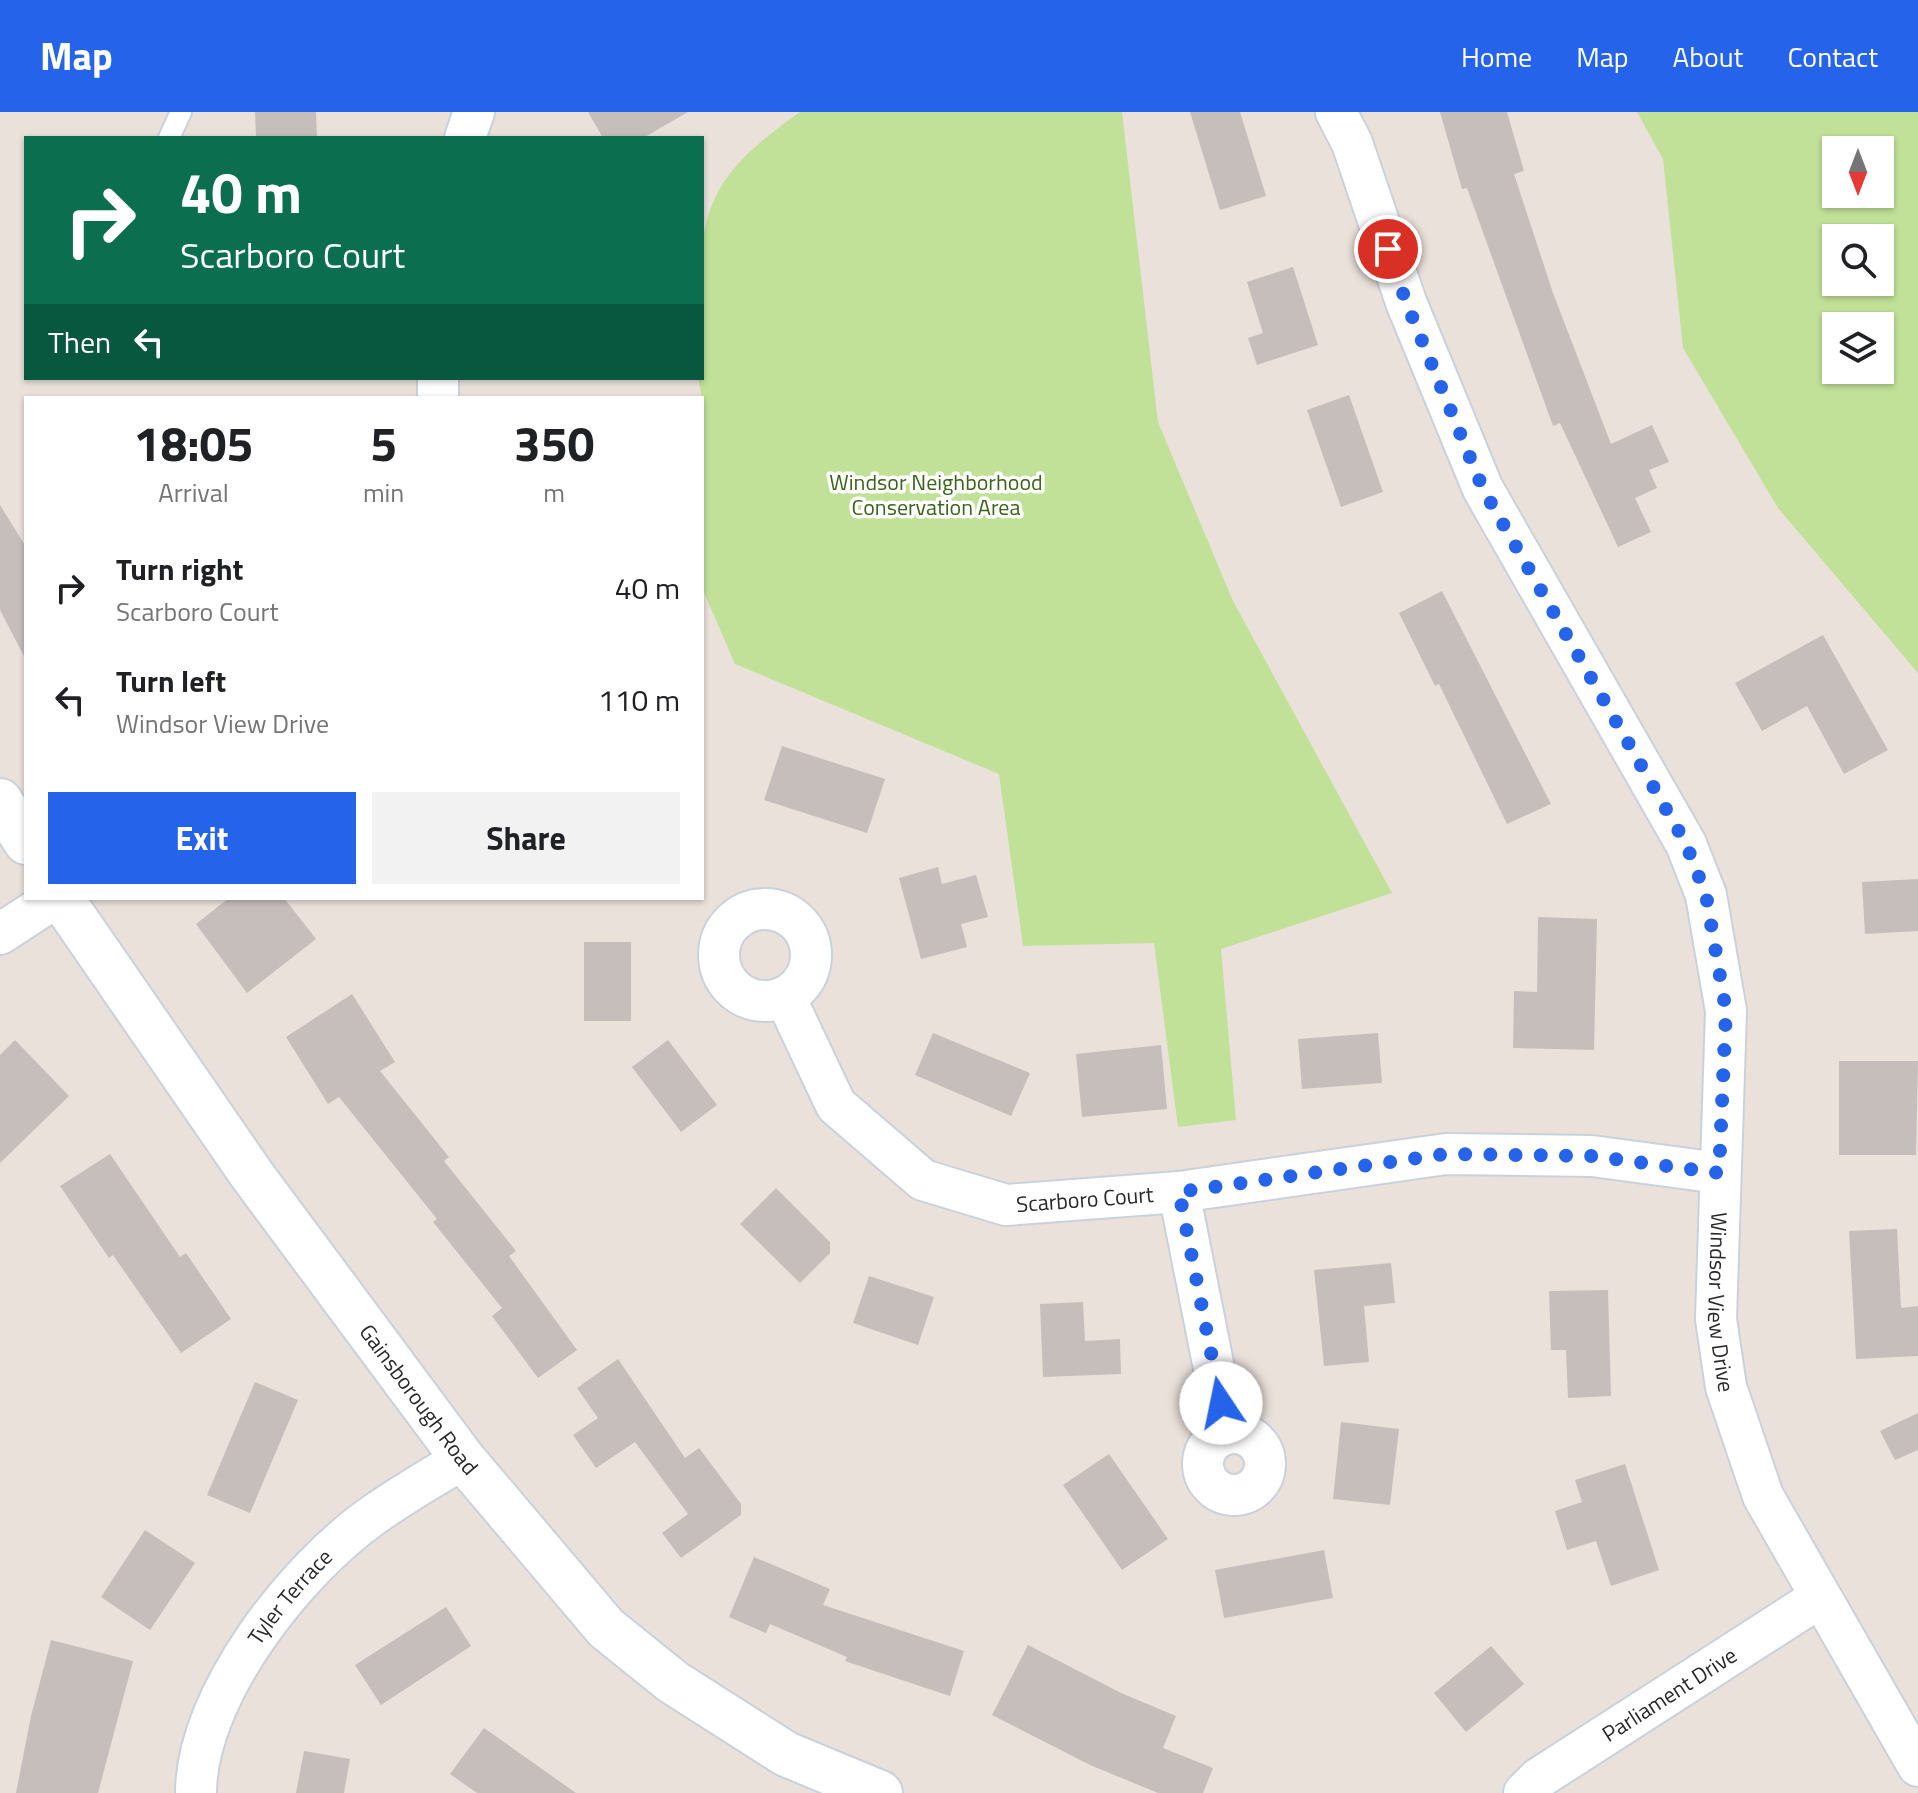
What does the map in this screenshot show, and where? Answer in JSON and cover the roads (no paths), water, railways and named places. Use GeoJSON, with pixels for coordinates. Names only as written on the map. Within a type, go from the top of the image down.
{"type":"FeatureCollection","features":[{"type":"Feature","properties":{"kind":"street"},"geometry":{"type":"LineString","coordinates":[[466,136],[474,112]]}},
{"type":"Feature","properties":{"kind":"street","name":"Windsor View Drive"},"geometry":{"type":"LineString","coordinates":[[1336,112],[1352,143],[1406,302],[1483,489],[1686,844],[1706,895],[1726,1011],[1716,1319],[1726,1387],[1763,1496],[1918,1766]]}},
{"type":"Feature","properties":{"kind":"street"},"geometry":{"type":"LineString","coordinates":[[0,801],[24,839]]}},
{"type":"Feature","properties":{"kind":"street"},"geometry":{"type":"LineString","coordinates":[[0,934],[55,900]]}},
{"type":"Feature","properties":{"kind":"street","name":"Gainsborough Road"},"geometry":{"type":"LineString","coordinates":[[59,900],[252,1175],[463,1459],[617,1637],[673,1682],[786,1754],[880,1793]]}},
{"type":"Feature","properties":{"kind":"street","name":"Scarboro Court"},"geometry":{"type":"LineString","coordinates":[[785,997],[836,1105],[923,1180],[1006,1205],[1179,1192],[1446,1154],[1592,1156],[1719,1173]]}},
{"type":"Feature","properties":{"kind":"street"},"geometry":{"type":"LineString","coordinates":[[1179,1192],[1227,1434]]}},
{"type":"Feature","properties":{"kind":"street","name":"Tyler Terrace"},"geometry":{"type":"LineString","coordinates":[[196,1793],[196,1771],[226,1684],[289,1592],[373,1515],[463,1459]]}},
{"type":"Feature","properties":{"kind":"street","name":"Parliament Drive"},"geometry":{"type":"LineString","coordinates":[[1524,1793],[1539,1778],[1819,1598]]}},
{"type":"Feature","properties":{"kind":"lane"},"geometry":{"type":"LineString","coordinates":[[170,136],[181,112]]}},
{"type":"Feature","properties":{"kind":"park label","name":"Windsor Neighborhood Conservation Area"},"geometry":{"type":"Point","coordinates":[936,494]}}]}
